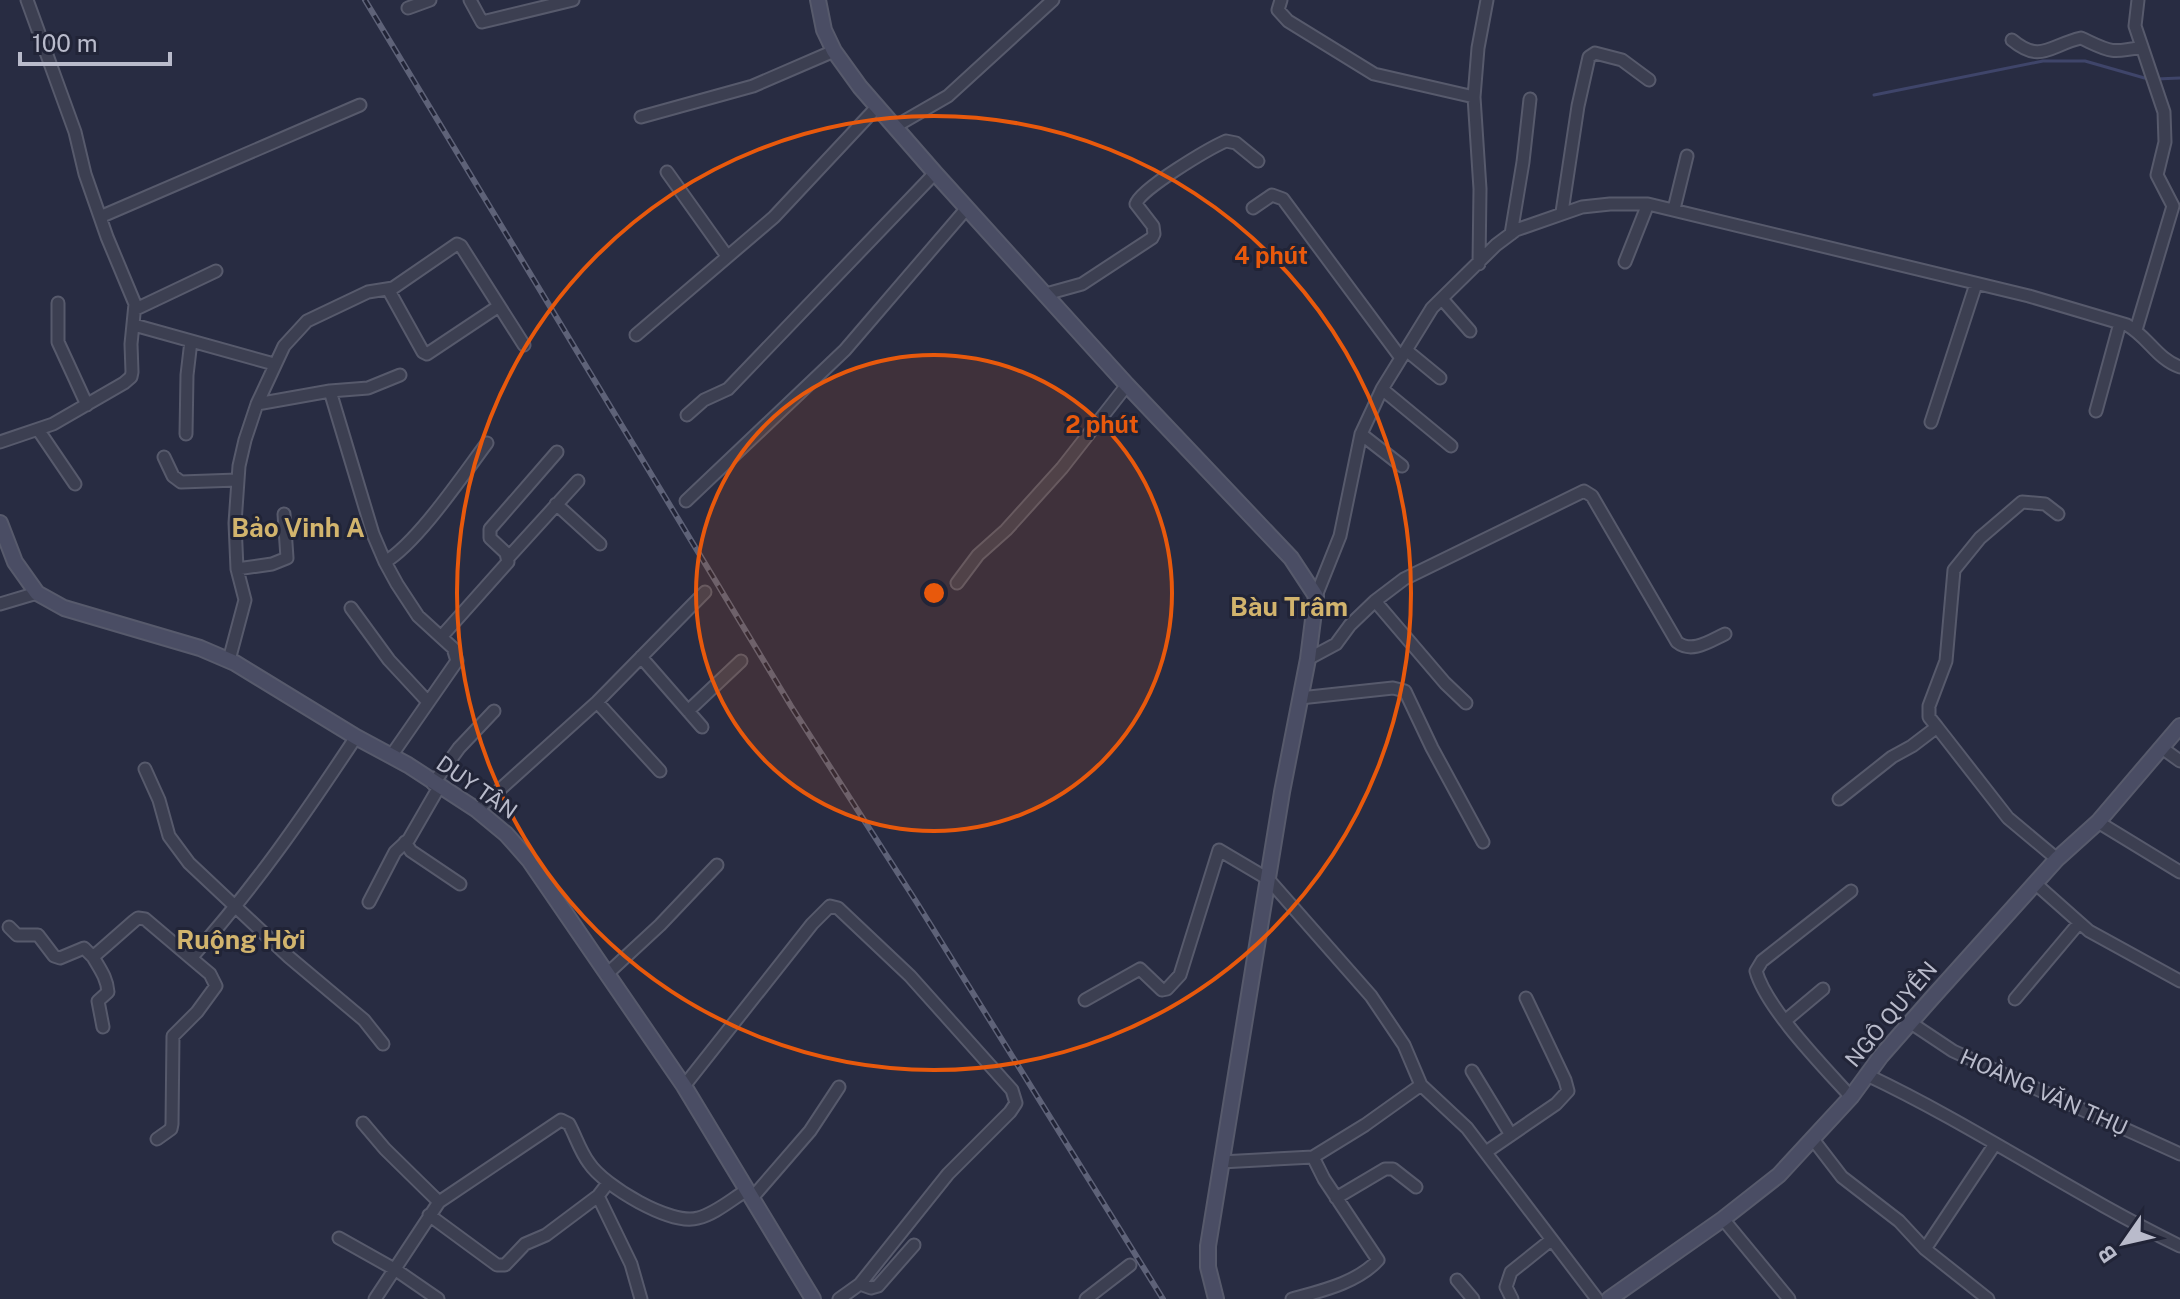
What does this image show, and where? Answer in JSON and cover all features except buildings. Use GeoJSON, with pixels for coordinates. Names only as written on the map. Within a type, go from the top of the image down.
{"type":"FeatureCollection","features":[{"type":"Feature","properties":{"kind":"street"},"geometry":{"type":"LineString","coordinates":[[0,442],[39,431],[131,377],[136,309],[100,217],[75,132],[27,0]]}},
{"type":"Feature","properties":{"kind":"street"},"geometry":{"type":"LineString","coordinates":[[408,8],[430,0]]}},
{"type":"Feature","properties":{"kind":"street"},"geometry":{"type":"LineString","coordinates":[[470,0],[482,22],[573,0]]}},
{"type":"Feature","properties":{"kind":"street"},"geometry":{"type":"LineString","coordinates":[[818,0],[824,30],[834,51],[877,107],[1127,385],[1291,558],[1316,596]]}},
{"type":"Feature","properties":{"kind":"street"},"geometry":{"type":"LineString","coordinates":[[896,126],[948,96],[1053,0]]}},
{"type":"Feature","properties":{"kind":"street"},"geometry":{"type":"LineString","coordinates":[[1281,0],[1278,10],[1288,21],[1374,74],[1474,97]]}},
{"type":"Feature","properties":{"kind":"street"},"geometry":{"type":"LineString","coordinates":[[1479,264],[1480,189],[1474,97],[1478,48],[1487,0]]}},
{"type":"Feature","properties":{"kind":"street"},"geometry":{"type":"LineString","coordinates":[[2136,330],[2173,206],[2157,175],[2166,132],[2156,85],[2135,26],[2138,0]]}},
{"type":"Feature","properties":{"kind":"street"},"geometry":{"type":"LineString","coordinates":[[2012,40],[2026,52],[2035,53],[2081,38],[2105,50],[2119,52],[2141,47]]}},
{"type":"Feature","properties":{"kind":"street"},"geometry":{"type":"LineString","coordinates":[[641,117],[753,86],[834,51]]}},
{"type":"Feature","properties":{"kind":"street"},"geometry":{"type":"LineString","coordinates":[[1562,212],[1578,106],[1589,57],[1595,53],[1622,60],[1649,80]]}},
{"type":"Feature","properties":{"kind":"street"},"geometry":{"type":"LineString","coordinates":[[1511,234],[1530,99]]}},
{"type":"Feature","properties":{"kind":"street"},"geometry":{"type":"LineString","coordinates":[[100,217],[360,105]]}},
{"type":"Feature","properties":{"kind":"street"},"geometry":{"type":"LineString","coordinates":[[636,335],[774,217],[877,107]]}},
{"type":"Feature","properties":{"kind":"street"},"geometry":{"type":"LineString","coordinates":[[1046,294],[1082,284],[1152,238],[1153,226],[1136,204],[1136,199],[1183,166],[1226,141],[1236,143],[1258,161]]}},
{"type":"Feature","properties":{"kind":"street"},"geometry":{"type":"LineString","coordinates":[[1674,209],[1687,156]]}},
{"type":"Feature","properties":{"kind":"street"},"geometry":{"type":"LineString","coordinates":[[667,172],[727,256]]}},
{"type":"Feature","properties":{"kind":"street"},"geometry":{"type":"LineString","coordinates":[[687,415],[704,400],[728,389],[935,173]]}},
{"type":"Feature","properties":{"kind":"street"},"geometry":{"type":"LineString","coordinates":[[1253,208],[1272,195],[1283,199],[1404,354],[1440,378]]}},
{"type":"Feature","properties":{"kind":"street"},"geometry":{"type":"LineString","coordinates":[[1216,1299],[1207,1255],[1316,596],[1340,536],[1361,434],[1382,389],[1432,308],[1511,234],[1532,222],[1562,212],[1610,204],[1648,204],[1976,284],[2120,323],[2136,330],[2166,361],[2180,367]]}},
{"type":"Feature","properties":{"kind":"street"},"geometry":{"type":"LineString","coordinates":[[1625,262],[1648,204]]}},
{"type":"Feature","properties":{"kind":"street"},"geometry":{"type":"LineString","coordinates":[[686,501],[845,350],[967,208]]}},
{"type":"Feature","properties":{"kind":"street"},"geometry":{"type":"LineString","coordinates":[[229,660],[245,600],[237,569],[237,480],[245,440],[274,364],[284,346],[307,321],[368,292],[388,289],[457,244],[524,345]]}},
{"type":"Feature","properties":{"kind":"street"},"geometry":{"type":"LineString","coordinates":[[136,309],[216,271]]}},
{"type":"Feature","properties":{"kind":"street"},"geometry":{"type":"LineString","coordinates":[[1931,422],[1976,284]]}},
{"type":"Feature","properties":{"kind":"street"},"geometry":{"type":"LineString","coordinates":[[388,289],[423,352],[427,354],[499,306]]}},
{"type":"Feature","properties":{"kind":"street"},"geometry":{"type":"LineString","coordinates":[[1442,299],[1470,331]]}},
{"type":"Feature","properties":{"kind":"street"},"geometry":{"type":"LineString","coordinates":[[58,303],[58,342],[87,405]]}},
{"type":"Feature","properties":{"kind":"street"},"geometry":{"type":"LineString","coordinates":[[2096,411],[2120,323]]}},
{"type":"Feature","properties":{"kind":"street"},"geometry":{"type":"LineString","coordinates":[[134,325],[274,364]]}},
{"type":"Feature","properties":{"kind":"street"},"geometry":{"type":"LineString","coordinates":[[186,434],[191,341]]}},
{"type":"Feature","properties":{"kind":"street"},"geometry":{"type":"LineString","coordinates":[[257,404],[330,391],[368,388],[400,375]]}},
{"type":"Feature","properties":{"kind":"street"},"geometry":{"type":"LineString","coordinates":[[957,583],[978,555],[1006,530],[1062,468],[1127,385]]}},
{"type":"Feature","properties":{"kind":"street"},"geometry":{"type":"LineString","coordinates":[[1382,389],[1451,446]]}},
{"type":"Feature","properties":{"kind":"street"},"geometry":{"type":"LineString","coordinates":[[330,391],[373,534],[385,562],[418,616],[442,636],[457,654],[457,661],[391,756]]}},
{"type":"Feature","properties":{"kind":"street"},"geometry":{"type":"LineString","coordinates":[[39,431],[75,484]]}},
{"type":"Feature","properties":{"kind":"street"},"geometry":{"type":"LineString","coordinates":[[1361,434],[1402,466]]}},
{"type":"Feature","properties":{"kind":"street"},"geometry":{"type":"LineString","coordinates":[[385,562],[398,553],[421,527],[487,443]]}},
{"type":"Feature","properties":{"kind":"street"},"geometry":{"type":"LineString","coordinates":[[508,558],[490,538],[490,529],[557,452]]}},
{"type":"Feature","properties":{"kind":"street"},"geometry":{"type":"LineString","coordinates":[[164,457],[173,476],[181,482],[237,480]]}},
{"type":"Feature","properties":{"kind":"street"},"geometry":{"type":"LineString","coordinates":[[442,636],[578,481]]}},
{"type":"Feature","properties":{"kind":"street"},"geometry":{"type":"LineString","coordinates":[[1308,659],[1336,644],[1375,601],[1420,569],[1584,491],[1592,496],[1677,642],[1684,647],[1693,647],[1725,634]]}},
{"type":"Feature","properties":{"kind":"street"},"geometry":{"type":"LineString","coordinates":[[2057,859],[2008,818],[1929,717],[1929,706],[1946,661],[1952,579],[1959,562],[2006,513],[2022,502],[2045,504],[2058,514]]}},
{"type":"Feature","properties":{"kind":"street"},"geometry":{"type":"LineString","coordinates":[[556,504],[600,544]]}},
{"type":"Feature","properties":{"kind":"street"},"geometry":{"type":"LineString","coordinates":[[237,569],[272,564],[287,558],[284,514]]}},
{"type":"Feature","properties":{"kind":"street","name":"DUY TÂN"},"geometry":{"type":"LineString","coordinates":[[0,523],[15,562],[24,579],[37,593],[64,608],[175,640],[229,660],[477,810],[516,844],[684,1086],[808,1297]]}},
{"type":"Feature","properties":{"kind":"street"},"geometry":{"type":"LineString","coordinates":[[477,810],[597,702],[705,592]]}},
{"type":"Feature","properties":{"kind":"street"},"geometry":{"type":"LineString","coordinates":[[0,604],[37,593]]}},
{"type":"Feature","properties":{"kind":"street"},"geometry":{"type":"LineString","coordinates":[[1375,601],[1466,703]]}},
{"type":"Feature","properties":{"kind":"street"},"geometry":{"type":"LineString","coordinates":[[351,608],[383,652],[428,702]]}},
{"type":"Feature","properties":{"kind":"street"},"geometry":{"type":"LineString","coordinates":[[641,657],[702,727]]}},
{"type":"Feature","properties":{"kind":"street"},"geometry":{"type":"LineString","coordinates":[[688,711],[741,661]]}},
{"type":"Feature","properties":{"kind":"street"},"geometry":{"type":"LineString","coordinates":[[1300,698],[1393,688],[1405,691],[1483,842]]}},
{"type":"Feature","properties":{"kind":"street"},"geometry":{"type":"LineString","coordinates":[[597,702],[660,771]]}},
{"type":"Feature","properties":{"kind":"street"},"geometry":{"type":"LineString","coordinates":[[369,902],[395,852],[405,842],[459,748],[494,711]]}},
{"type":"Feature","properties":{"kind":"street","name":"NGÔ QUYỀN"},"geometry":{"type":"LineString","coordinates":[[1609,1299],[1723,1219],[1779,1175],[1851,1097],[1911,1023],[2057,859],[2098,822],[2180,726]]}},
{"type":"Feature","properties":{"kind":"street"},"geometry":{"type":"LineString","coordinates":[[1839,799],[1892,757],[1937,727]]}},
{"type":"Feature","properties":{"kind":"street"},"geometry":{"type":"LineString","coordinates":[[191,958],[237,907],[302,821],[356,737]]}},
{"type":"Feature","properties":{"kind":"street"},"geometry":{"type":"LineString","coordinates":[[2162,748],[2180,761]]}},
{"type":"Feature","properties":{"kind":"street"},"geometry":{"type":"LineString","coordinates":[[145,769],[174,845],[189,863],[289,957],[364,1020],[383,1044]]}},
{"type":"Feature","properties":{"kind":"street"},"geometry":{"type":"LineString","coordinates":[[2098,822],[2180,872]]}},
{"type":"Feature","properties":{"kind":"street"},"geometry":{"type":"LineString","coordinates":[[405,842],[411,851],[460,884]]}},
{"type":"Feature","properties":{"kind":"street"},"geometry":{"type":"LineString","coordinates":[[1085,1000],[1140,969],[1162,990],[1174,983],[1180,975],[1219,850],[1268,879],[1371,996],[1404,1045],[1421,1085],[1467,1128],[1597,1299]]}},
{"type":"Feature","properties":{"kind":"street"},"geometry":{"type":"LineString","coordinates":[[607,974],[660,925],[717,865]]}},
{"type":"Feature","properties":{"kind":"street"},"geometry":{"type":"LineString","coordinates":[[2036,884],[2100,938],[2180,981]]}},
{"type":"Feature","properties":{"kind":"street"},"geometry":{"type":"LineString","coordinates":[[1851,891],[1757,966],[1757,977],[1786,1020],[1851,1097]]}},
{"type":"Feature","properties":{"kind":"street"},"geometry":{"type":"LineString","coordinates":[[684,1086],[812,924],[830,906],[838,908],[910,976],[1012,1090],[1016,1103],[1000,1124],[948,1174],[860,1284],[839,1299]]}},
{"type":"Feature","properties":{"kind":"street"},"geometry":{"type":"LineString","coordinates":[[93,957],[134,921],[142,918],[210,974],[216,986],[197,1012],[173,1036],[172,1124],[171,1129],[157,1139]]}},
{"type":"Feature","properties":{"kind":"street"},"geometry":{"type":"LineString","coordinates":[[2015,999],[2079,923]]}},
{"type":"Feature","properties":{"kind":"street"},"geometry":{"type":"LineString","coordinates":[[9,927],[17,935],[38,935],[54,956],[60,958],[84,948],[93,957],[103,972],[108,988],[108,992],[98,1001],[103,1027]]}},
{"type":"Feature","properties":{"kind":"street"},"geometry":{"type":"LineString","coordinates":[[1786,1020],[1823,989]]}},
{"type":"Feature","properties":{"kind":"street"},"geometry":{"type":"LineString","coordinates":[[1486,1152],[1556,1104],[1568,1091],[1526,998]]}},
{"type":"Feature","properties":{"kind":"street","name":"HOÀNG VĂN THỤ"},"geometry":{"type":"LineString","coordinates":[[1911,1023],[1953,1051],[2180,1154]]}},
{"type":"Feature","properties":{"kind":"street"},"geometry":{"type":"LineString","coordinates":[[1472,1071],[1511,1135]]}},
{"type":"Feature","properties":{"kind":"street"},"geometry":{"type":"LineString","coordinates":[[1867,1075],[1927,1104],[2130,1221],[2180,1246]]}},
{"type":"Feature","properties":{"kind":"street"},"geometry":{"type":"LineString","coordinates":[[1221,1162],[1313,1157],[1421,1085]]}},
{"type":"Feature","properties":{"kind":"street"},"geometry":{"type":"LineString","coordinates":[[375,1299],[439,1202],[561,1120],[569,1124],[589,1164],[608,1183],[643,1203],[684,1220],[700,1218],[750,1194],[810,1131],[839,1087]]}},
{"type":"Feature","properties":{"kind":"street"},"geometry":{"type":"LineString","coordinates":[[363,1123],[439,1202]]}},
{"type":"Feature","properties":{"kind":"street"},"geometry":{"type":"LineString","coordinates":[[1812,1138],[1842,1177],[1899,1221],[1925,1249],[1988,1299]]}},
{"type":"Feature","properties":{"kind":"street"},"geometry":{"type":"LineString","coordinates":[[1925,1249],[1986,1162],[1995,1144]]}},
{"type":"Feature","properties":{"kind":"street"},"geometry":{"type":"LineString","coordinates":[[1292,1299],[1330,1288],[1378,1260],[1336,1198],[1313,1157]]}},
{"type":"Feature","properties":{"kind":"street"},"geometry":{"type":"LineString","coordinates":[[1336,1198],[1385,1169],[1393,1169],[1416,1187]]}},
{"type":"Feature","properties":{"kind":"street"},"geometry":{"type":"LineString","coordinates":[[429,1215],[497,1265],[505,1265],[525,1244],[546,1235],[598,1196],[608,1183]]}},
{"type":"Feature","properties":{"kind":"street"},"geometry":{"type":"LineString","coordinates":[[598,1196],[631,1264],[641,1299]]}},
{"type":"Feature","properties":{"kind":"street"},"geometry":{"type":"LineString","coordinates":[[1723,1219],[1789,1299]]}},
{"type":"Feature","properties":{"kind":"street"},"geometry":{"type":"LineString","coordinates":[[339,1238],[396,1270],[438,1299]]}},
{"type":"Feature","properties":{"kind":"street"},"geometry":{"type":"LineString","coordinates":[[1512,1299],[1506,1287],[1511,1272],[1551,1240]]}},
{"type":"Feature","properties":{"kind":"street"},"geometry":{"type":"LineString","coordinates":[[860,1284],[871,1288],[878,1286],[914,1245]]}},
{"type":"Feature","properties":{"kind":"street"},"geometry":{"type":"LineString","coordinates":[[1086,1299],[1130,1265]]}},
{"type":"Feature","properties":{"kind":"street"},"geometry":{"type":"LineString","coordinates":[[1457,1280],[1473,1299]]}},
{"type":"Feature","properties":{"kind":"street"},"geometry":{"type":"LineString","coordinates":[[1100,1288],[1107,1299]]}},
{"type":"Feature","properties":{"kind":"waterway"},"geometry":{"type":"LineString","coordinates":[[1874,95],[2043,61],[2085,61],[2148,79]]}},
{"type":"Feature","properties":{"kind":"waterway"},"geometry":{"type":"LineString","coordinates":[[2156,79],[2180,78]]}},
{"type":"Feature","properties":{"kind":"railway"},"geometry":{"type":"LineString","coordinates":[[365,0],[791,706],[1163,1299]]}},
{"type":"Feature","properties":{"kind":"district","name":"Bảo Vinh A"},"geometry":{"type":"Point","coordinates":[298,527]}},
{"type":"Feature","properties":{"kind":"district","name":"Bàu Trâm"},"geometry":{"type":"Point","coordinates":[1289,606]}},
{"type":"Feature","properties":{"kind":"district","name":"Ruộng Hời"},"geometry":{"type":"Point","coordinates":[241,939]}}]}
